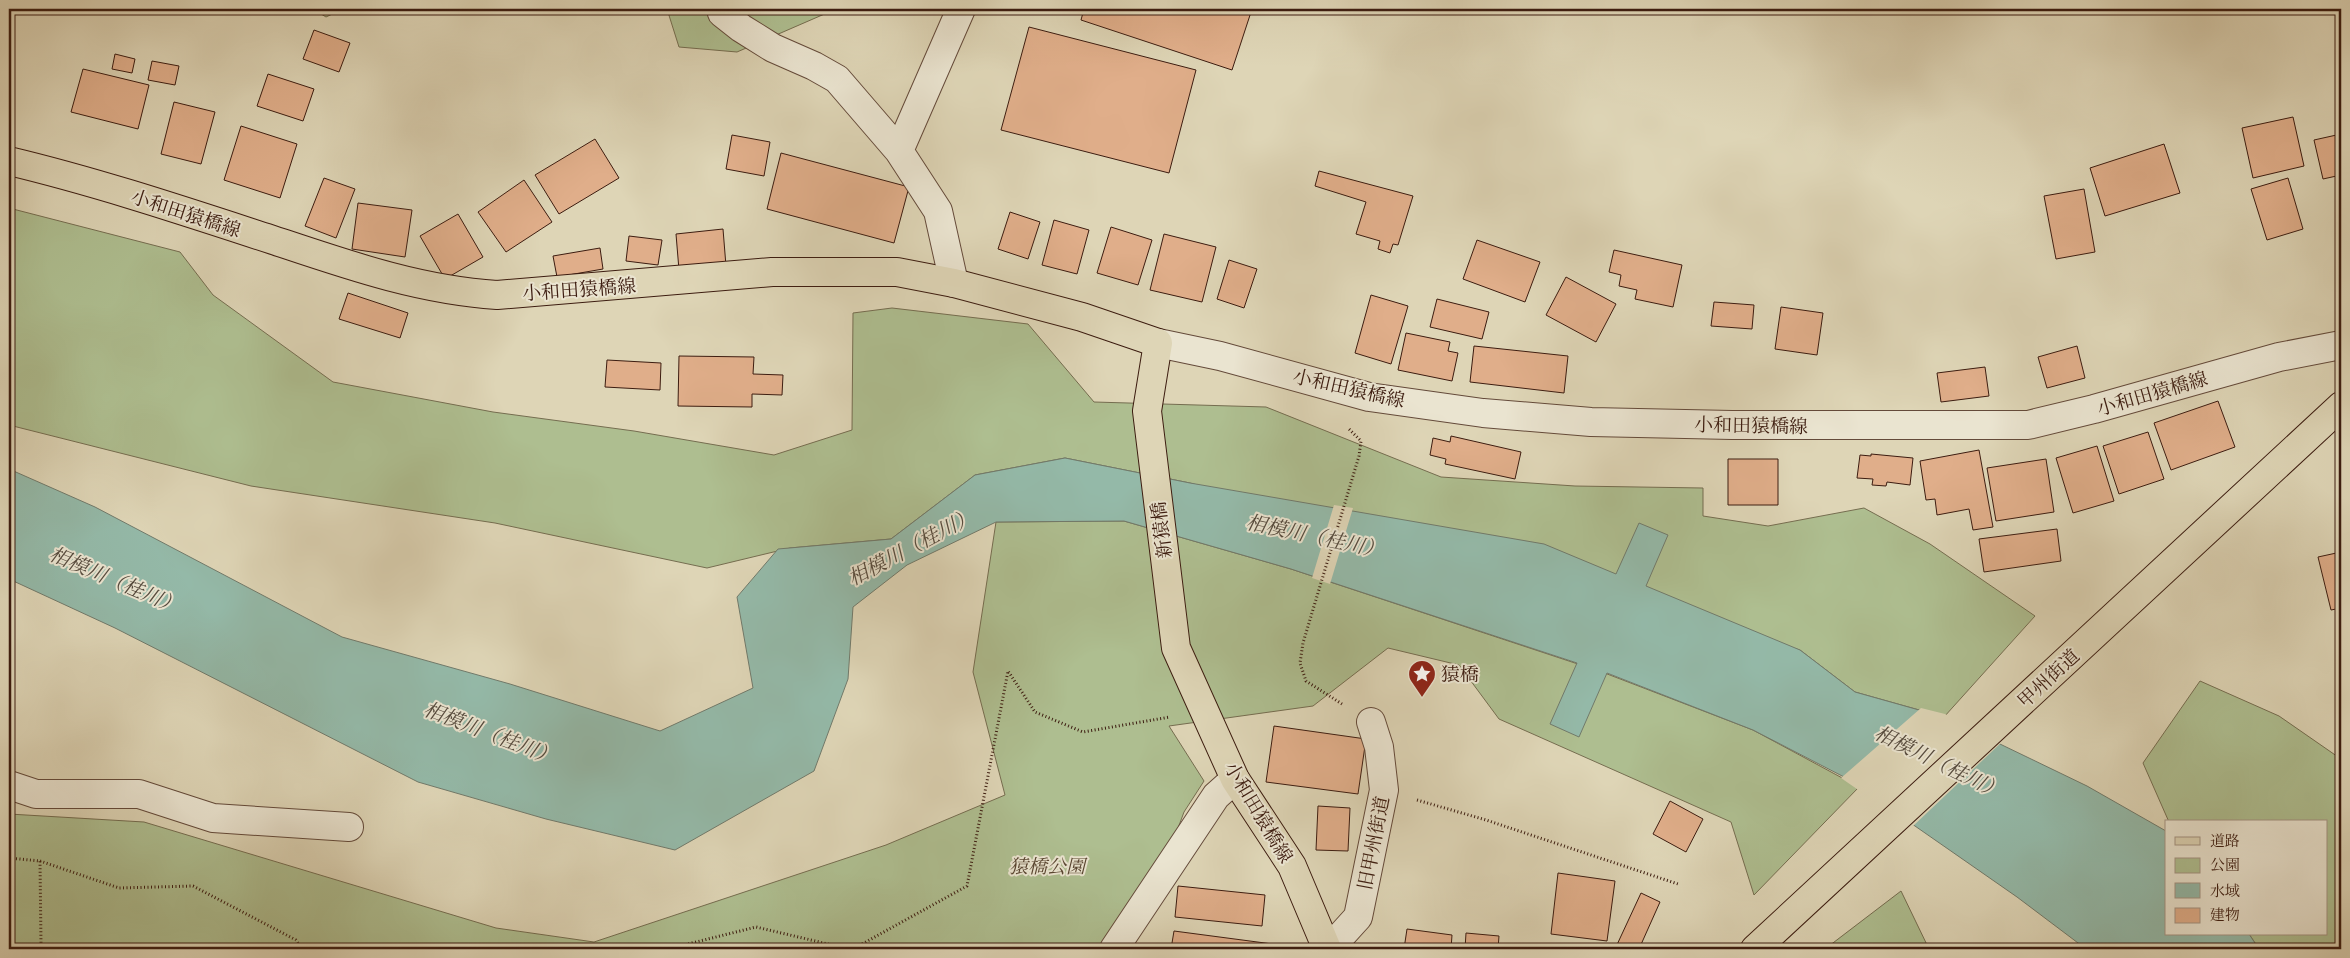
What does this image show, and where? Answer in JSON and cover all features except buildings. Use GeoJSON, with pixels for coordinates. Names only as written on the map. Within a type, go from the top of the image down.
{"type":"FeatureCollection","features":[{"type":"Feature","properties":{"kind":"main road","name":"小和田猿橋線"},"geometry":{"type":"LineString","coordinates":[[9,161],[55,172],[188,212],[343,263],[411,283],[457,293],[497,296],[772,272],[897,272],[954,283],[1082,317],[1158,343]]}},
{"type":"Feature","properties":{"kind":"main road","name":"新猿橋"},"geometry":{"type":"LineString","coordinates":[[1158,343],[1147,411],[1176,648]]}},
{"type":"Feature","properties":{"kind":"main road","name":"甲州街道"},"geometry":{"type":"LineString","coordinates":[[1755,949],[2341,406]]}},
{"type":"Feature","properties":{"kind":"main road","name":"小和田猿橋線"},"geometry":{"type":"LineString","coordinates":[[1176,648],[1235,779],[1292,866],[1328,949]]}},
{"type":"Feature","properties":{"kind":"street"},"geometry":{"type":"LineString","coordinates":[[721,9],[722,13],[741,28],[774,48],[814,66],[837,80],[899,152],[938,211],[954,283]]}},
{"type":"Feature","properties":{"kind":"street"},"geometry":{"type":"LineString","coordinates":[[899,152],[960,12]]}},
{"type":"Feature","properties":{"kind":"street","name":"小和田猿橋線"},"geometry":{"type":"LineString","coordinates":[[1158,343],[1220,356],[1369,397],[1483,413],[1591,422],[1732,425],[2028,425],[2094,409],[2279,357],[2341,344]]}},
{"type":"Feature","properties":{"kind":"street","name":"旧甲州街道"},"geometry":{"type":"LineString","coordinates":[[1328,949],[1358,917],[1384,790],[1379,747],[1371,722]]}},
{"type":"Feature","properties":{"kind":"street"},"geometry":{"type":"LineString","coordinates":[[1114,949],[1216,796],[1235,779]]}},
{"type":"Feature","properties":{"kind":"street"},"geometry":{"type":"LineString","coordinates":[[9,784],[36,794],[139,794],[213,818],[349,826]]}},
{"type":"Feature","properties":{"kind":"path"},"geometry":{"type":"LineString","coordinates":[[1348,428],[1362,441],[1359,456],[1303,643],[1300,663],[1306,681],[1371,722]]}},
{"type":"Feature","properties":{"kind":"path"},"geometry":{"type":"LineString","coordinates":[[853,949],[967,886],[1008,671],[1035,712],[1083,732],[1179,715]]}},
{"type":"Feature","properties":{"kind":"path"},"geometry":{"type":"LineString","coordinates":[[1384,790],[1486,820],[1678,884]]}},
{"type":"Feature","properties":{"kind":"path"},"geometry":{"type":"LineString","coordinates":[[9,858],[40,861],[119,888],[193,886],[296,940],[302,949]]}},
{"type":"Feature","properties":{"kind":"path"},"geometry":{"type":"LineString","coordinates":[[38,949],[41,944],[40,861]]}},
{"type":"Feature","properties":{"kind":"path"},"geometry":{"type":"LineString","coordinates":[[668,949],[756,928],[848,949]]}},
{"type":"Feature","properties":{"kind":"green space"},"geometry":{"type":"Polygon","coordinates":[[[313,9],[343,9],[326,17],[313,9]]]}},
{"type":"Feature","properties":{"kind":"green space"},"geometry":{"type":"Polygon","coordinates":[[[667,9],[836,9],[737,52],[679,47],[667,9]]]}},
{"type":"Feature","properties":{"kind":"green space"},"geometry":{"type":"Polygon","coordinates":[[[9,208],[180,252],[213,295],[333,382],[493,412],[634,431],[774,455],[852,430],[853,313],[892,308],[1028,324],[1094,402],[1266,407],[1441,477],[1575,486],[1703,488],[1703,516],[1768,526],[1864,508],[1930,544],[2035,616],[1944,717],[1855,692],[1800,650],[1190,483],[1065,458],[975,475],[891,539],[790,548],[707,568],[495,523],[251,486],[9,425],[9,208]]]}},
{"type":"Feature","properties":{"kind":"green space","name":"猿橋公園"},"geometry":{"type":"Polygon","coordinates":[[[1124,521],[1291,569],[1602,672],[1753,730],[1859,787],[1754,895],[1731,822],[1499,719],[1459,665],[1388,648],[1313,706],[1169,726],[1204,781],[1184,812],[1133,949],[9,949],[9,814],[144,822],[496,928],[594,942],[886,845],[1005,795],[973,672],[996,522],[1124,521]]]}},
{"type":"Feature","properties":{"kind":"green space"},"geometry":{"type":"Polygon","coordinates":[[[2200,681],[2279,716],[2341,759],[2341,949],[2259,949],[2250,936],[2328,936],[2328,820],[2168,820],[2143,763],[2200,681]]]}},
{"type":"Feature","properties":{"kind":"green space"},"geometry":{"type":"Polygon","coordinates":[[[1901,891],[1929,949],[1825,949],[1901,891]]]}},
{"type":"Feature","properties":{"kind":"water","name":"相模川（桂川）"},"geometry":{"type":"Polygon","coordinates":[[[1065,458],[1190,483],[1544,544],[1616,574],[1639,523],[1668,535],[1646,586],[1800,650],[1855,692],[1944,717],[2087,786],[2165,830],[2165,936],[2250,936],[2259,949],[2086,949],[2017,897],[1846,778],[1753,730],[1607,673],[1579,737],[1550,724],[1577,663],[1291,569],[1124,521],[996,522],[907,565],[853,607],[848,679],[814,771],[675,850],[546,819],[418,782],[115,628],[9,579],[9,469],[95,507],[342,637],[510,684],[660,731],[753,688],[737,597],[778,549],[891,539],[975,475],[1065,458]]]}},
{"type":"Feature","properties":{"kind":"pier"},"geometry":{"type":"Polygon","coordinates":[[[1334,505],[1353,508],[1330,584],[1312,578],[1334,505]]]}},
{"type":"Feature","properties":{"kind":"pier"},"geometry":{"type":"Polygon","coordinates":[[[1921,708],[1945,714],[2002,742],[1912,827],[1841,778],[1921,708]]]}},
{"type":"Feature","properties":{"kind":"place","name":"猿橋"},"geometry":{"type":"Point","coordinates":[1422,698]}}]}
